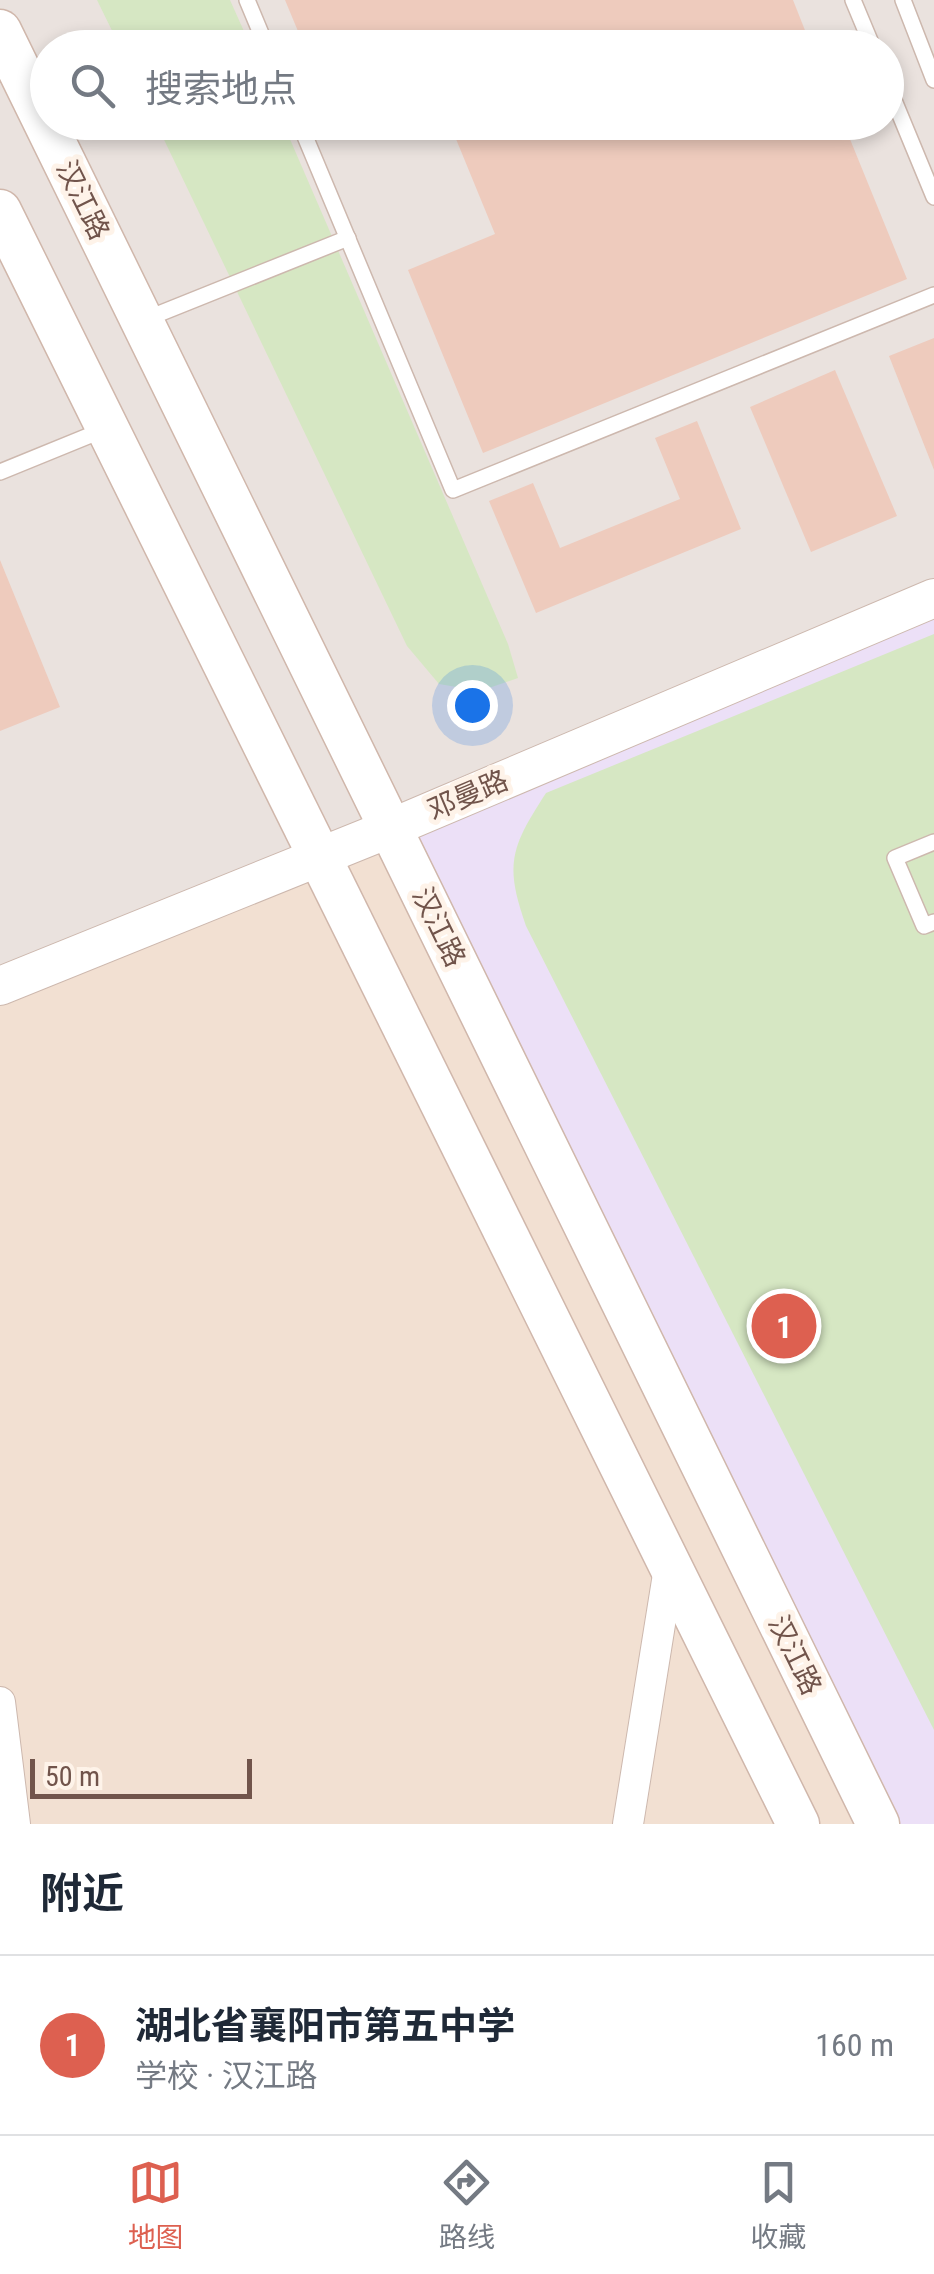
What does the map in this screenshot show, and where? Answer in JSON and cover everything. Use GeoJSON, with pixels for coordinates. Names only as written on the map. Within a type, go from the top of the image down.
{"type":"FeatureCollection","features":[{"type":"Feature","properties":{"kind":"main road","name":"汉江路"},"geometry":{"type":"LineString","coordinates":[[0,31],[30,92]]}},
{"type":"Feature","properties":{"kind":"main road","name":"汉江路"},"geometry":{"type":"LineString","coordinates":[[53,140],[878,1824]]}},
{"type":"Feature","properties":{"kind":"main road"},"geometry":{"type":"LineString","coordinates":[[6,236],[107,428],[798,1824]]}},
{"type":"Feature","properties":{"kind":"street","name":"邓曼路"},"geometry":{"type":"LineString","coordinates":[[0,986],[391,828],[934,598]]}},
{"type":"Feature","properties":{"kind":"street"},"geometry":{"type":"LineString","coordinates":[[628,1824],[669,1568]]}},
{"type":"Feature","properties":{"kind":"street"},"geometry":{"type":"LineString","coordinates":[[0,1702],[15,1824]]}},
{"type":"Feature","properties":{"kind":"lane"},"geometry":{"type":"LineString","coordinates":[[247,0],[260,30]]}},
{"type":"Feature","properties":{"kind":"lane"},"geometry":{"type":"LineString","coordinates":[[853,0],[866,30]]}},
{"type":"Feature","properties":{"kind":"lane"},"geometry":{"type":"LineString","coordinates":[[902,0],[934,80]]}},
{"type":"Feature","properties":{"kind":"lane"},"geometry":{"type":"LineString","coordinates":[[904,124],[934,197]]}},
{"type":"Feature","properties":{"kind":"lane"},"geometry":{"type":"LineString","coordinates":[[307,140],[452,490],[934,295]]}},
{"type":"Feature","properties":{"kind":"lane"},"geometry":{"type":"LineString","coordinates":[[142,321],[348,238]]}},
{"type":"Feature","properties":{"kind":"lane"},"geometry":{"type":"LineString","coordinates":[[0,472],[107,428]]}},
{"type":"Feature","properties":{"kind":"lane"},"geometry":{"type":"LineString","coordinates":[[934,842],[895,858],[924,926],[934,922]]}},
{"type":"Feature","properties":{"kind":"shaded area"},"geometry":{"type":"Polygon","coordinates":[[[0,0],[934,0],[934,1824],[0,1824],[0,0]]]}},
{"type":"Feature","properties":{"kind":"shaded area"},"geometry":{"type":"Polygon","coordinates":[[[0,0],[934,0],[934,610],[0,986],[0,0]]]}},
{"type":"Feature","properties":{"kind":"shaded area"},"geometry":{"type":"Polygon","coordinates":[[[934,605],[934,1824],[878,1824],[391,828],[934,605]]]}},
{"type":"Feature","properties":{"kind":"green space"},"geometry":{"type":"Polygon","coordinates":[[[97,0],[230,0],[243,30],[112,30],[97,0]]]}},
{"type":"Feature","properties":{"kind":"green space"},"geometry":{"type":"Polygon","coordinates":[[[164,140],[290,140],[508,644],[518,678],[480,691],[439,684],[407,646],[164,140]]]}},
{"type":"Feature","properties":{"kind":"green space"},"geometry":{"type":"Polygon","coordinates":[[[934,634],[934,1730],[526,926],[513,871],[518,842],[546,793],[934,634]]]}},
{"type":"Feature","properties":{"kind":"building"},"geometry":{"type":"Polygon","coordinates":[[[285,0],[793,0],[805,30],[298,30],[285,0]]]}},
{"type":"Feature","properties":{"kind":"building"},"geometry":{"type":"Polygon","coordinates":[[[456,140],[850,140],[907,279],[483,453],[408,270],[495,234],[456,140]]]}},
{"type":"Feature","properties":{"kind":"building"},"geometry":{"type":"Polygon","coordinates":[[[934,338],[934,470],[889,356],[934,338]]]}},
{"type":"Feature","properties":{"kind":"building"},"geometry":{"type":"Polygon","coordinates":[[[835,370],[897,516],[811,552],[750,407],[835,370]]]}},
{"type":"Feature","properties":{"kind":"building"},"geometry":{"type":"Polygon","coordinates":[[[697,421],[741,529],[536,613],[489,501],[533,483],[560,548],[680,499],[655,438],[697,421]]]}},
{"type":"Feature","properties":{"kind":"building"},"geometry":{"type":"Polygon","coordinates":[[[0,560],[60,707],[0,731],[0,560]]]}},
{"type":"Feature","properties":{"kind":"place","name":"湖北省襄阳市第五中学"},"geometry":{"type":"Point","coordinates":[784,1326]}}]}
